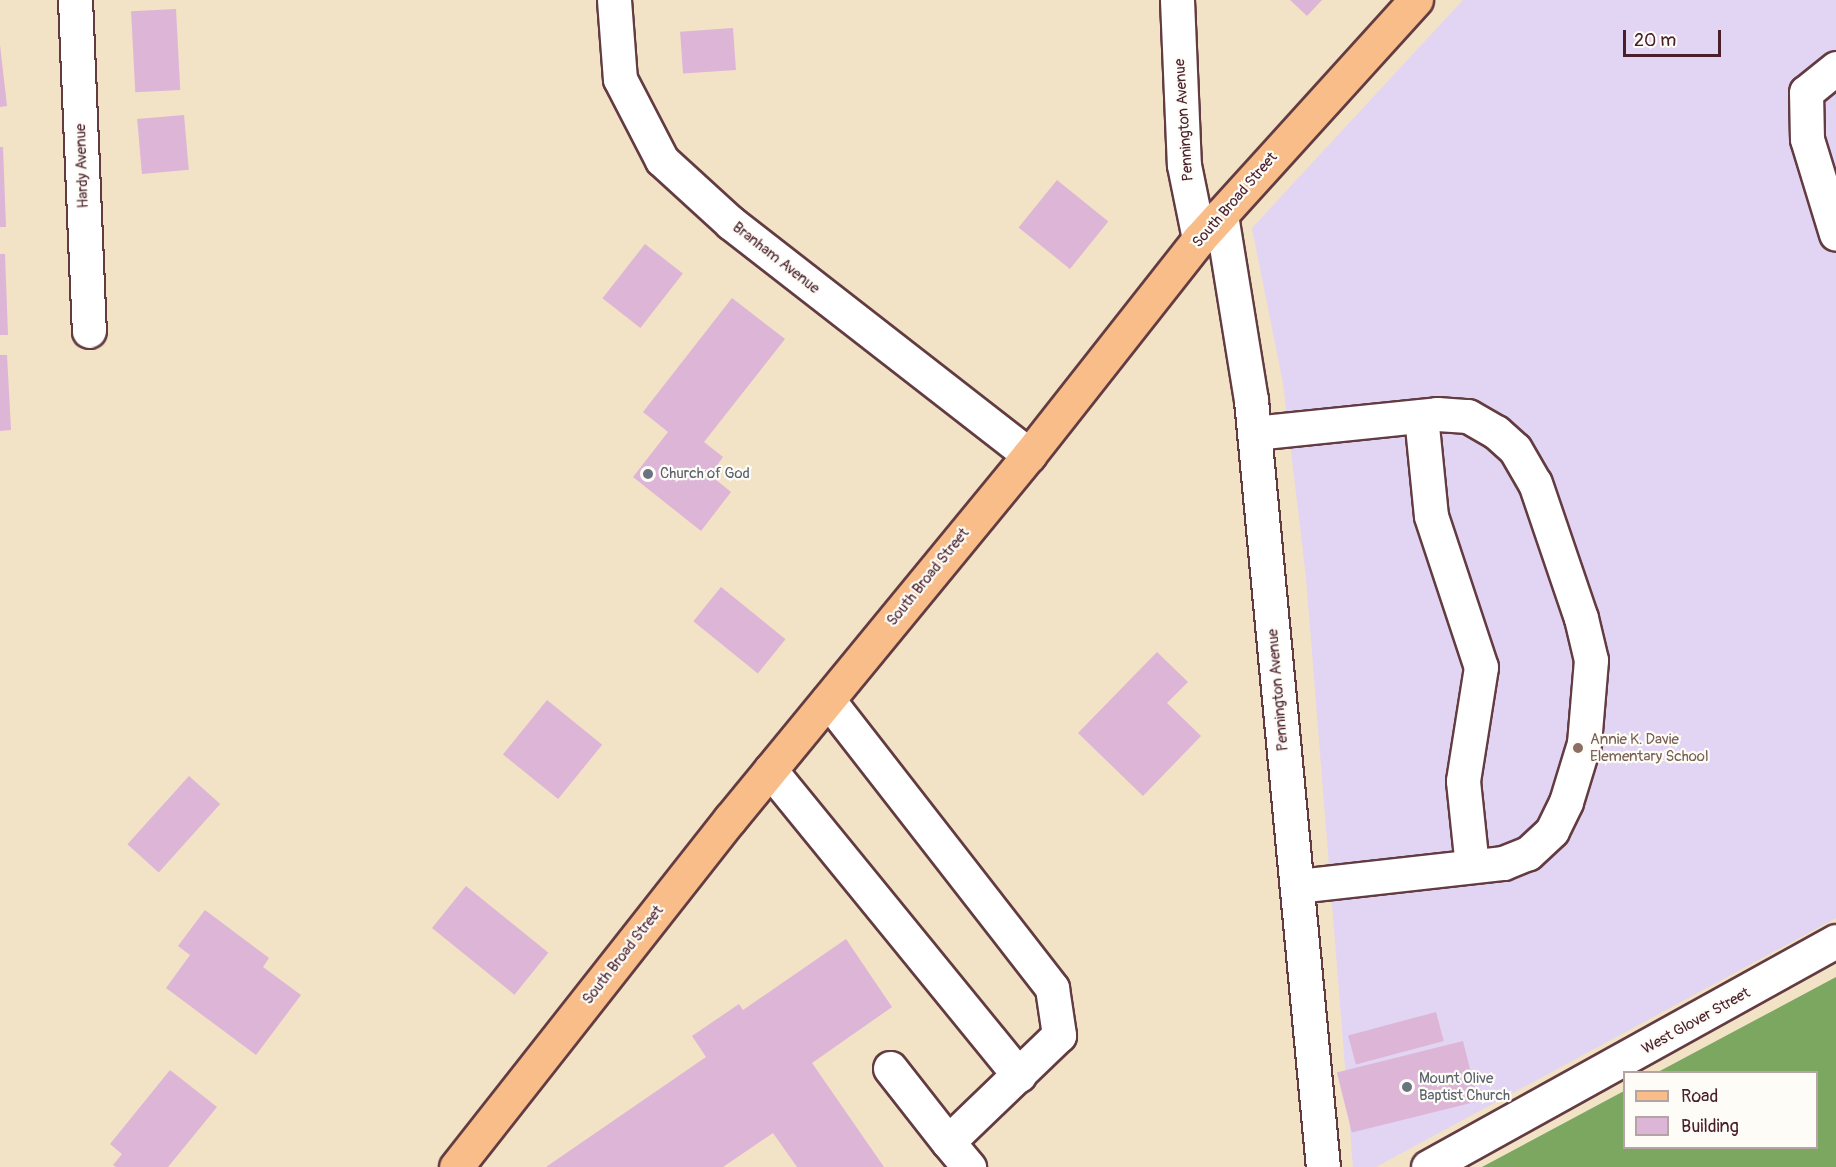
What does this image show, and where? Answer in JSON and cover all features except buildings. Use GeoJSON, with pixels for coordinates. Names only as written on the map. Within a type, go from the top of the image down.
{"type":"FeatureCollection","features":[{"type":"Feature","properties":{"kind":"main road","name":"South Broad Street"},"geometry":{"type":"LineString","coordinates":[[456,1167],[770,770],[1029,455],[1199,239],[1416,0]]}},
{"type":"Feature","properties":{"kind":"street","name":"Hardy Avenue"},"geometry":{"type":"LineString","coordinates":[[75,0],[89,331]]}},
{"type":"Feature","properties":{"kind":"street","name":"Branham Avenue"},"geometry":{"type":"LineString","coordinates":[[614,0],[620,79],[662,160],[731,223],[1029,455]]}},
{"type":"Feature","properties":{"kind":"street","name":"Pennington Avenue"},"geometry":{"type":"LineString","coordinates":[[1177,0],[1184,165],[1199,239]]}},
{"type":"Feature","properties":{"kind":"street"},"geometry":{"type":"LineString","coordinates":[[1836,68],[1806,92],[1807,139],[1836,234]]}},
{"type":"Feature","properties":{"kind":"street","name":"Pennington Avenue"},"geometry":{"type":"LineString","coordinates":[[1221,215],[1254,433],[1323,1167]]}},
{"type":"Feature","properties":{"kind":"street"},"geometry":{"type":"LineString","coordinates":[[1421,416],[1431,516],[1481,667],[1463,781],[1472,866]]}},
{"type":"Feature","properties":{"kind":"street"},"geometry":{"type":"LineString","coordinates":[[1254,433],[1421,416],[1468,416],[1515,449],[1535,483],[1591,660],[1584,743],[1566,802],[1552,831],[1528,853],[1503,862],[1297,886]]}},
{"type":"Feature","properties":{"kind":"street"},"geometry":{"type":"LineString","coordinates":[[828,700],[1052,988],[1059,1035],[948,1142]]}},
{"type":"Feature","properties":{"kind":"street"},"geometry":{"type":"LineString","coordinates":[[770,770],[1019,1075]]}},
{"type":"Feature","properties":{"kind":"street","name":"West Glover Street"},"geometry":{"type":"LineString","coordinates":[[1428,1167],[1836,941]]}},
{"type":"Feature","properties":{"kind":"street"},"geometry":{"type":"LineString","coordinates":[[890,1068],[969,1167]]}},
{"type":"Feature","properties":{"kind":"shaded area","name":"Annie K. Davie Elementary School"},"geometry":{"type":"Polygon","coordinates":[[[1463,0],[1836,0],[1836,918],[1376,1167],[1353,1167],[1306,577],[1283,383],[1252,228],[1463,0]]]}},
{"type":"Feature","properties":{"kind":"green space"},"geometry":{"type":"Polygon","coordinates":[[[1836,977],[1836,1167],[1482,1167],[1623,1092],[1623,1149],[1818,1149],[1818,1071],[1660,1071],[1836,977]]]}},
{"type":"Feature","properties":{"kind":"place","name":"Church of God"},"geometry":{"type":"Point","coordinates":[648,474]}},
{"type":"Feature","properties":{"kind":"place","name":"Annie K. Davie Elementary School"},"geometry":{"type":"Point","coordinates":[1578,748]}},
{"type":"Feature","properties":{"kind":"place","name":"Mount Olive Baptist Church"},"geometry":{"type":"Point","coordinates":[1407,1087]}}]}
